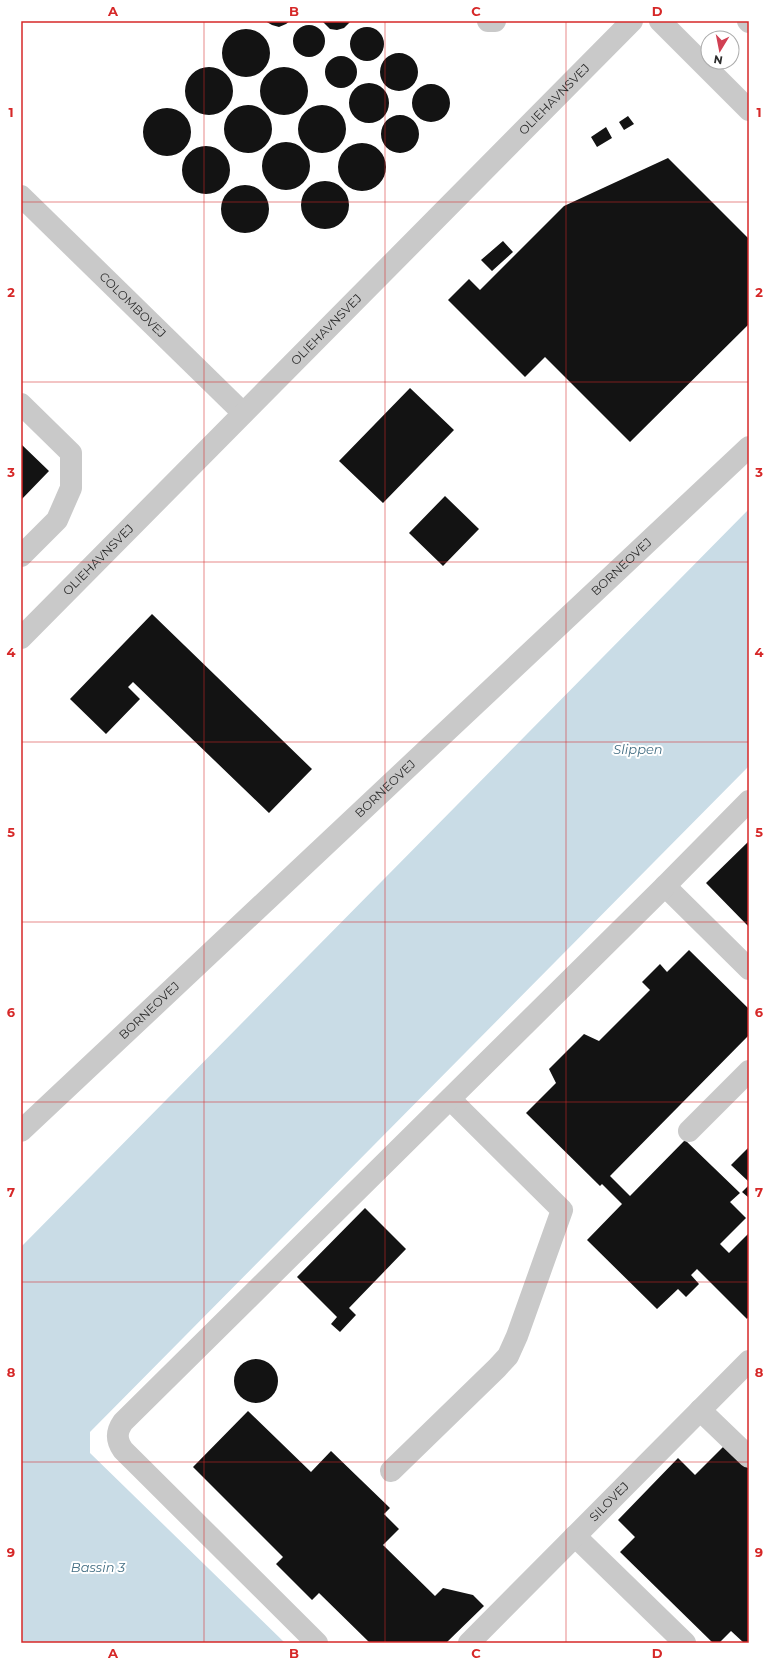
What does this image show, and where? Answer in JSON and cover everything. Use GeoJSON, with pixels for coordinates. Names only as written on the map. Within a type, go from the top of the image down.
{"type":"FeatureCollection","features":[{"type":"Feature","properties":{"kind":"street"},"geometry":{"type":"LineString","coordinates":[[488,21],[495,21]]}},
{"type":"Feature","properties":{"kind":"street","name":"OLIEHAVNSVEJ"},"geometry":{"type":"LineString","coordinates":[[21,638],[632,21]]}},
{"type":"Feature","properties":{"kind":"street"},"geometry":{"type":"LineString","coordinates":[[660,21],[749,110]]}},
{"type":"Feature","properties":{"kind":"street","name":"COLOMBOVEJ"},"geometry":{"type":"LineString","coordinates":[[21,196],[243,413]]}},
{"type":"Feature","properties":{"kind":"street"},"geometry":{"type":"LineString","coordinates":[[21,404],[71,453],[72,488],[57,520],[21,556]]}},
{"type":"Feature","properties":{"kind":"street","name":"BORNEOVEJ"},"geometry":{"type":"LineString","coordinates":[[21,1131],[749,446]]}},
{"type":"Feature","properties":{"kind":"street"},"geometry":{"type":"LineString","coordinates":[[317,1643],[123,1450],[117,1436],[119,1428],[123,1422],[749,801]]}},
{"type":"Feature","properties":{"kind":"street"},"geometry":{"type":"LineString","coordinates":[[665,886],[749,969]]}},
{"type":"Feature","properties":{"kind":"street"},"geometry":{"type":"LineString","coordinates":[[689,1131],[749,1071]]}},
{"type":"Feature","properties":{"kind":"street"},"geometry":{"type":"LineString","coordinates":[[391,1471],[508,1356],[517,1336],[562,1210],[450,1099]]}},
{"type":"Feature","properties":{"kind":"street","name":"SILOVEJ"},"geometry":{"type":"LineString","coordinates":[[469,1643],[749,1361]]}},
{"type":"Feature","properties":{"kind":"street"},"geometry":{"type":"LineString","coordinates":[[700,1410],[749,1457]]}},
{"type":"Feature","properties":{"kind":"street"},"geometry":{"type":"LineString","coordinates":[[575,1536],[685,1643]]}},
{"type":"Feature","properties":{"kind":"water","name":"Slippen"},"geometry":{"type":"Polygon","coordinates":[[[749,509],[749,766],[90,1432],[90,1453],[285,1643],[21,1643],[21,1247],[749,509]]]}},
{"type":"Feature","properties":{"kind":"building"},"geometry":{"type":"Polygon","coordinates":[[[265,21],[290,21],[279,27],[265,21]]]}},
{"type":"Feature","properties":{"kind":"building"},"geometry":{"type":"Polygon","coordinates":[[[322,21],[351,21],[344,28],[337,30],[330,29],[322,21]]]}},
{"type":"Feature","properties":{"kind":"building"},"geometry":{"type":"Polygon","coordinates":[[[306,25],[312,25],[321,29],[325,41],[321,53],[312,57],[306,57],[297,53],[293,44],[293,38],[297,29],[306,25]]]}},
{"type":"Feature","properties":{"kind":"building"},"geometry":{"type":"Polygon","coordinates":[[[367,27],[379,32],[384,44],[379,56],[367,61],[355,56],[350,44],[355,32],[367,27]]]}},
{"type":"Feature","properties":{"kind":"building"},"geometry":{"type":"Polygon","coordinates":[[[246,29],[255,31],[263,36],[268,44],[270,53],[268,62],[263,70],[255,75],[246,77],[237,75],[229,70],[224,62],[222,53],[224,44],[229,36],[237,31],[246,29]]]}},
{"type":"Feature","properties":{"kind":"building"},"geometry":{"type":"Polygon","coordinates":[[[395,53],[403,53],[413,58],[417,65],[417,79],[413,86],[403,91],[395,91],[385,86],[383,83],[380,76],[380,68],[385,58],[388,56],[395,53]]]}},
{"type":"Feature","properties":{"kind":"building"},"geometry":{"type":"Polygon","coordinates":[[[338,56],[344,56],[353,60],[357,72],[353,84],[344,88],[338,88],[329,84],[325,75],[325,69],[329,60],[338,56]]]}},
{"type":"Feature","properties":{"kind":"building"},"geometry":{"type":"Polygon","coordinates":[[[209,67],[218,69],[226,74],[231,82],[233,91],[231,100],[226,108],[218,113],[209,115],[200,113],[192,108],[187,100],[185,91],[187,82],[192,74],[200,69],[209,67]]]}},
{"type":"Feature","properties":{"kind":"building"},"geometry":{"type":"Polygon","coordinates":[[[284,67],[293,69],[301,74],[306,82],[308,91],[306,100],[301,108],[293,113],[284,115],[275,113],[267,108],[262,100],[260,91],[262,82],[267,74],[275,69],[284,67]]]}},
{"type":"Feature","properties":{"kind":"building"},"geometry":{"type":"Polygon","coordinates":[[[369,83],[383,89],[389,103],[383,117],[369,123],[355,117],[349,103],[355,89],[369,83]]]}},
{"type":"Feature","properties":{"kind":"building"},"geometry":{"type":"Polygon","coordinates":[[[427,84],[435,84],[445,89],[449,96],[449,110],[445,117],[435,122],[427,122],[417,117],[415,114],[412,107],[412,99],[417,89],[420,87],[427,84]]]}},
{"type":"Feature","properties":{"kind":"building"},"geometry":{"type":"Polygon","coordinates":[[[248,105],[257,107],[265,112],[270,120],[272,129],[270,138],[265,146],[257,151],[248,153],[239,151],[231,146],[226,138],[224,129],[226,120],[231,112],[239,107],[248,105]]]}},
{"type":"Feature","properties":{"kind":"building"},"geometry":{"type":"Polygon","coordinates":[[[322,105],[331,107],[339,112],[344,120],[346,129],[344,138],[339,146],[331,151],[322,153],[313,151],[305,146],[300,138],[298,129],[300,120],[305,112],[313,107],[322,105]]]}},
{"type":"Feature","properties":{"kind":"building"},"geometry":{"type":"Polygon","coordinates":[[[167,108],[176,110],[184,115],[189,123],[191,132],[189,141],[184,149],[176,154],[167,156],[158,154],[150,149],[145,141],[143,132],[145,123],[150,115],[158,110],[167,108]]]}},
{"type":"Feature","properties":{"kind":"building"},"geometry":{"type":"Polygon","coordinates":[[[396,115],[404,115],[414,120],[418,127],[418,141],[414,148],[404,153],[396,153],[386,148],[384,145],[381,138],[381,130],[386,120],[389,118],[396,115]]]}},
{"type":"Feature","properties":{"kind":"building"},"geometry":{"type":"Polygon","coordinates":[[[628,116],[634,124],[624,130],[619,122],[628,116]]]}},
{"type":"Feature","properties":{"kind":"building"},"geometry":{"type":"Polygon","coordinates":[[[606,127],[612,138],[597,147],[591,137],[606,127]]]}},
{"type":"Feature","properties":{"kind":"building"},"geometry":{"type":"Polygon","coordinates":[[[286,142],[295,144],[303,149],[308,157],[310,166],[308,175],[303,183],[295,188],[286,190],[277,188],[269,183],[264,175],[262,166],[264,157],[269,149],[277,144],[286,142]]]}},
{"type":"Feature","properties":{"kind":"building"},"geometry":{"type":"Polygon","coordinates":[[[362,143],[371,145],[379,150],[384,158],[386,167],[384,176],[379,184],[371,189],[362,191],[353,189],[345,184],[340,176],[338,167],[340,158],[345,150],[353,145],[362,143]]]}},
{"type":"Feature","properties":{"kind":"building"},"geometry":{"type":"Polygon","coordinates":[[[206,146],[215,148],[223,153],[228,161],[230,170],[228,179],[223,187],[215,192],[206,194],[197,192],[189,187],[184,179],[182,170],[184,161],[189,153],[197,148],[206,146]]]}},
{"type":"Feature","properties":{"kind":"building"},"geometry":{"type":"Polygon","coordinates":[[[668,158],[749,239],[749,324],[630,442],[545,357],[525,377],[448,300],[469,279],[480,290],[564,206],[668,158]]]}},
{"type":"Feature","properties":{"kind":"building"},"geometry":{"type":"Polygon","coordinates":[[[325,181],[334,183],[342,188],[347,196],[349,205],[347,214],[342,222],[334,227],[325,229],[316,227],[308,222],[303,214],[301,205],[303,196],[308,188],[316,183],[325,181]]]}},
{"type":"Feature","properties":{"kind":"building"},"geometry":{"type":"Polygon","coordinates":[[[245,185],[254,187],[262,192],[267,200],[269,209],[267,218],[262,226],[254,231],[245,233],[236,231],[228,226],[223,218],[221,209],[223,200],[228,192],[236,187],[245,185]]]}},
{"type":"Feature","properties":{"kind":"building"},"geometry":{"type":"Polygon","coordinates":[[[503,241],[513,252],[492,271],[481,260],[503,241]]]}},
{"type":"Feature","properties":{"kind":"building"},"geometry":{"type":"Polygon","coordinates":[[[410,388],[454,430],[383,503],[339,461],[410,388]]]}},
{"type":"Feature","properties":{"kind":"building"},"geometry":{"type":"Polygon","coordinates":[[[21,444],[49,471],[21,500],[21,444]]]}},
{"type":"Feature","properties":{"kind":"building"},"geometry":{"type":"Polygon","coordinates":[[[445,496],[479,529],[443,566],[409,533],[445,496]]]}},
{"type":"Feature","properties":{"kind":"building"},"geometry":{"type":"Polygon","coordinates":[[[152,614],[312,769],[269,813],[133,682],[128,687],[140,699],[106,734],[70,699],[152,614]]]}},
{"type":"Feature","properties":{"kind":"building"},"geometry":{"type":"Polygon","coordinates":[[[749,841],[749,927],[706,883],[749,841]]]}},
{"type":"Feature","properties":{"kind":"building"},"geometry":{"type":"Polygon","coordinates":[[[689,950],[749,1009],[749,1035],[610,1176],[630,1196],[685,1140],[740,1193],[730,1202],[746,1218],[720,1244],[729,1253],[749,1233],[749,1316],[747,1319],[697,1269],[691,1275],[699,1284],[686,1297],[678,1289],[657,1309],[587,1240],[622,1204],[602,1184],[600,1186],[526,1113],[556,1083],[549,1069],[584,1034],[599,1041],[650,990],[642,982],[660,964],[667,972],[689,950]]]}},
{"type":"Feature","properties":{"kind":"building"},"geometry":{"type":"Polygon","coordinates":[[[749,1147],[749,1182],[731,1165],[749,1147]]]}},
{"type":"Feature","properties":{"kind":"building"},"geometry":{"type":"Polygon","coordinates":[[[749,1185],[749,1198],[742,1192],[749,1185]]]}},
{"type":"Feature","properties":{"kind":"building"},"geometry":{"type":"Polygon","coordinates":[[[365,1208],[406,1249],[349,1308],[356,1315],[340,1332],[331,1324],[337,1317],[297,1277],[365,1208]]]}},
{"type":"Feature","properties":{"kind":"building"},"geometry":{"type":"Polygon","coordinates":[[[260,1359],[265,1360],[272,1365],[277,1372],[277,1390],[272,1397],[265,1402],[252,1403],[247,1402],[240,1397],[235,1390],[234,1377],[235,1372],[240,1365],[247,1360],[260,1359]]]}},
{"type":"Feature","properties":{"kind":"building"},"geometry":{"type":"Polygon","coordinates":[[[248,1411],[311,1472],[331,1451],[390,1508],[384,1514],[399,1529],[383,1545],[435,1596],[443,1588],[473,1595],[484,1606],[446,1643],[370,1643],[319,1593],[312,1600],[276,1564],[283,1557],[193,1467],[248,1411]]]}},
{"type":"Feature","properties":{"kind":"building"},"geometry":{"type":"Polygon","coordinates":[[[725,1445],[749,1469],[749,1643],[744,1643],[731,1631],[719,1643],[713,1643],[620,1552],[635,1537],[618,1520],[678,1458],[695,1475],[725,1445]]]}},
{"type":"Feature","properties":{"kind":"water label","name":"Bassin 3"},"geometry":{"type":"Point","coordinates":[98,1567]}}]}
